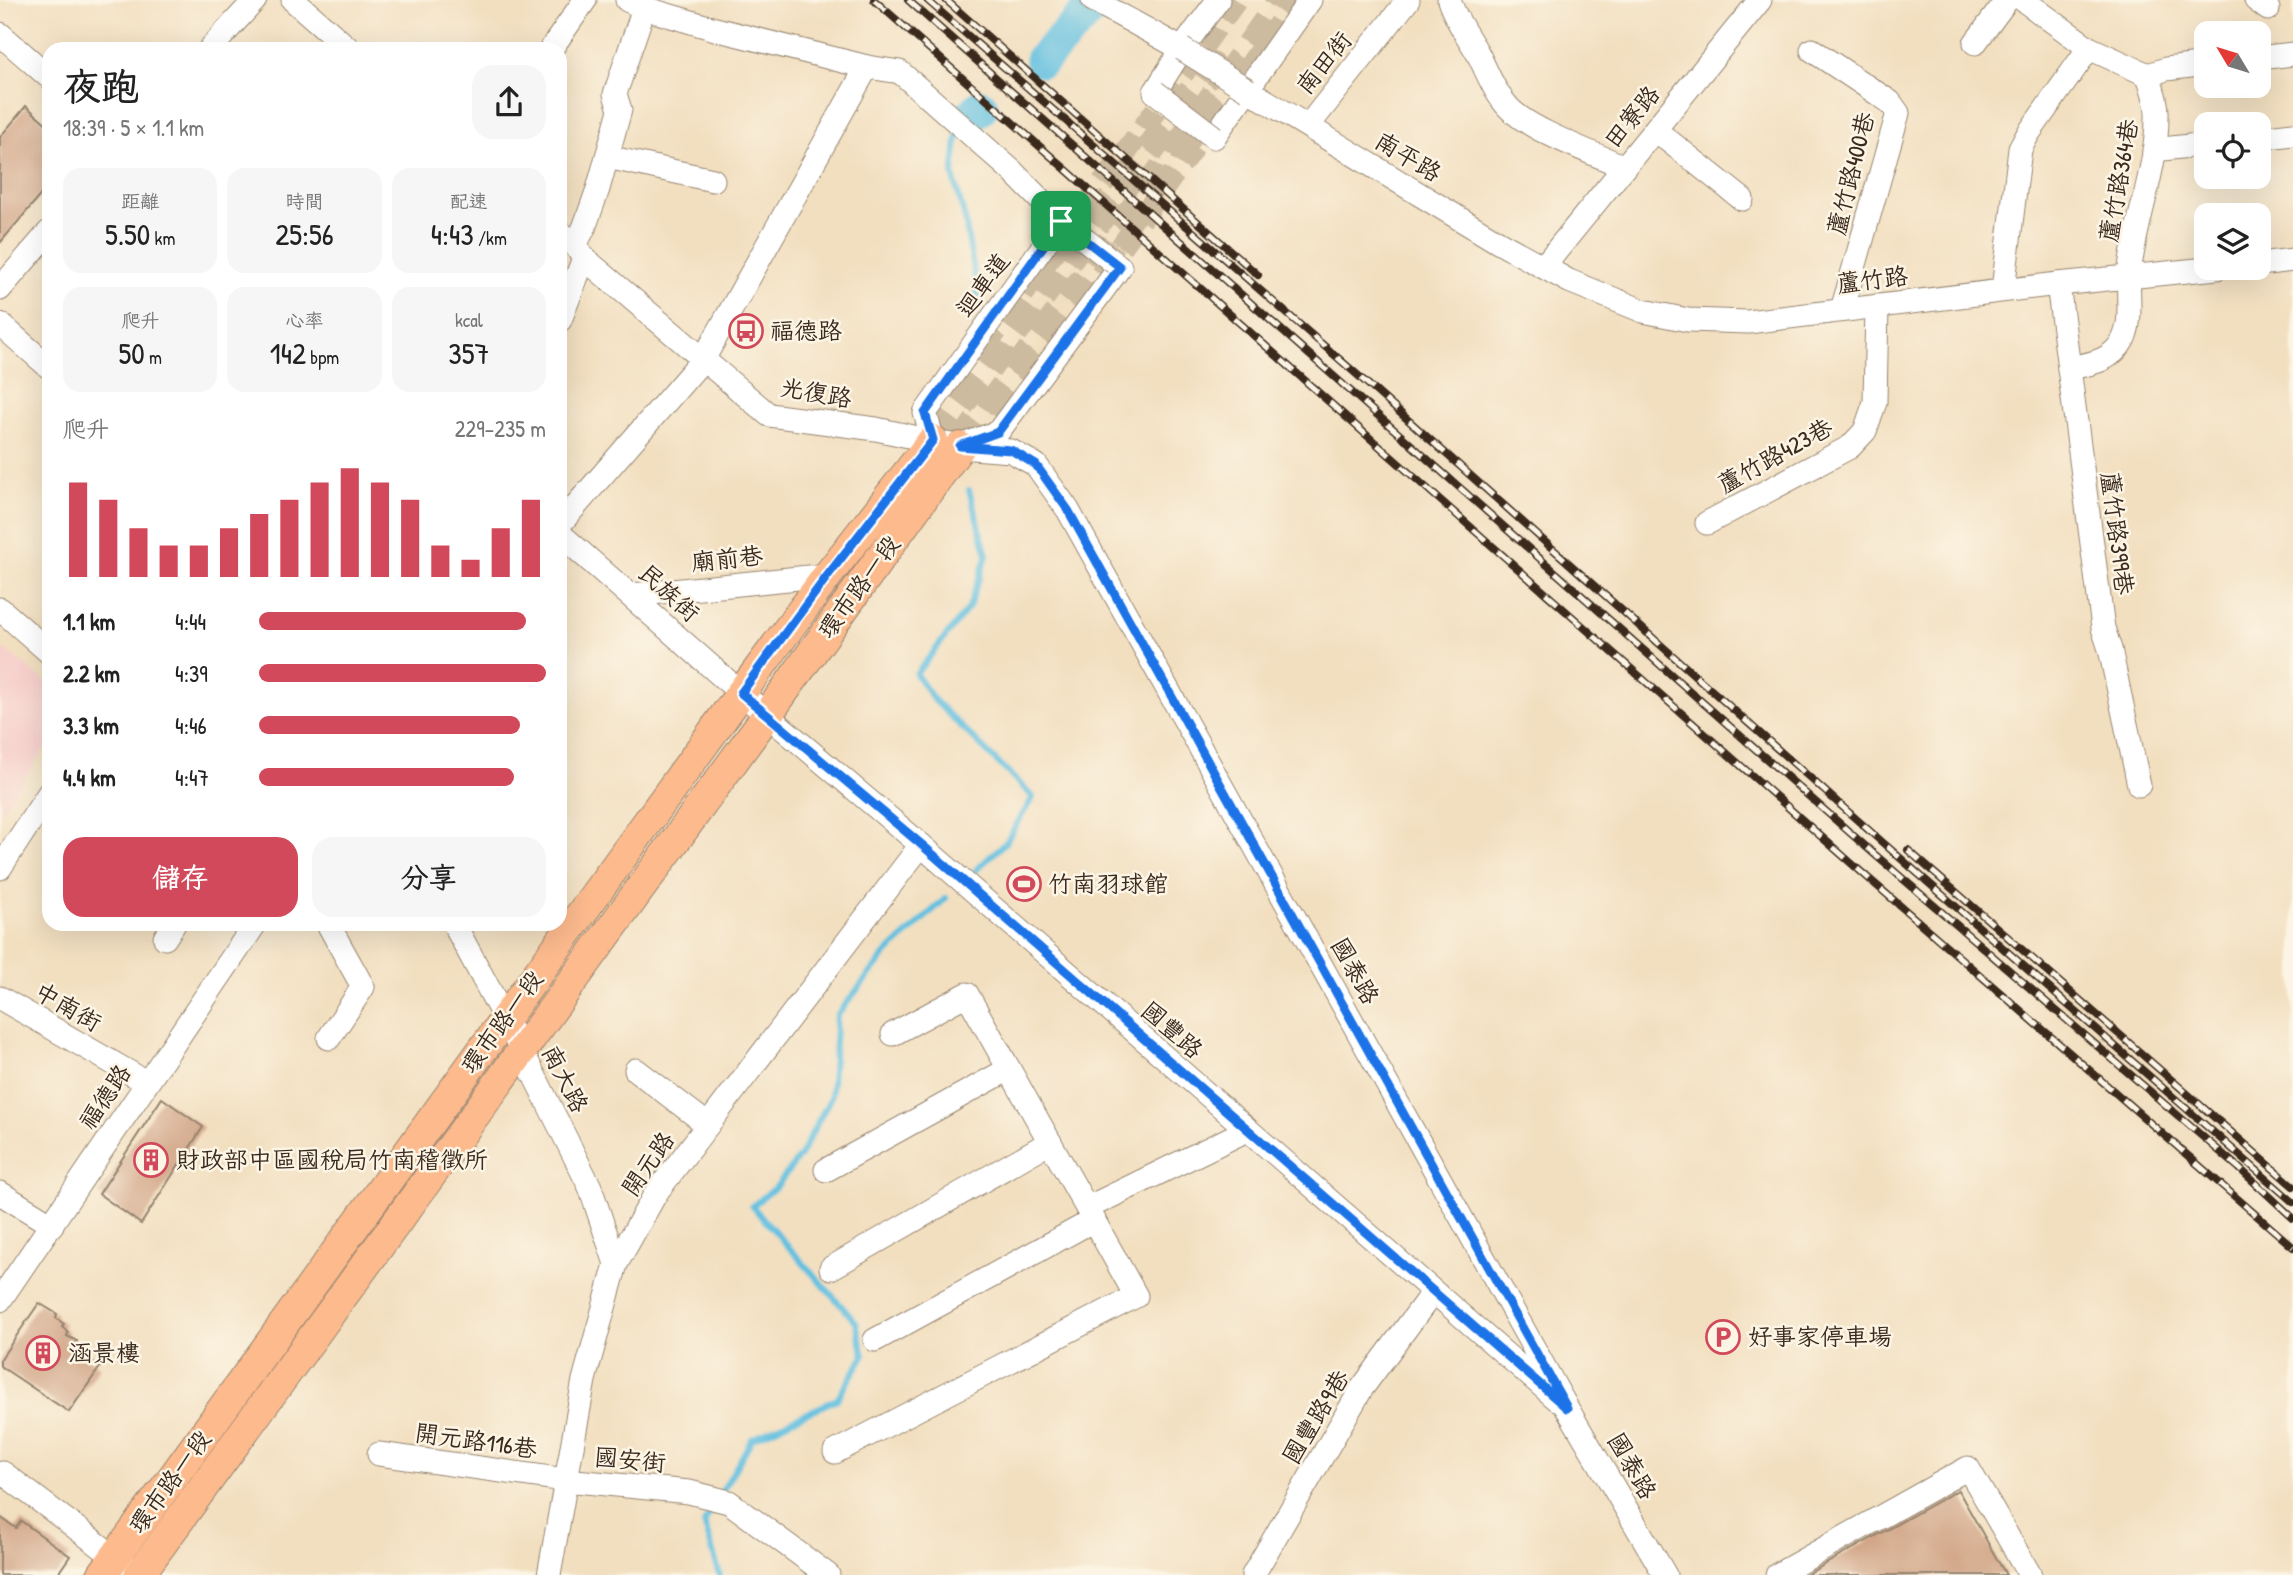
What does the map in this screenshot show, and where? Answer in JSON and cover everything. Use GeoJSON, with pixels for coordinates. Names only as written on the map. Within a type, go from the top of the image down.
{"type":"FeatureCollection","features":[{"type":"Feature","properties":{"kind":"main road","name":"環市路一段"},"geometry":{"type":"LineString","coordinates":[[108,1566],[828,575],[947,443]]}},
{"type":"Feature","properties":{"kind":"main road","name":"環市路一段"},"geometry":{"type":"LineString","coordinates":[[139,1575],[767,715],[947,443]]}},
{"type":"Feature","properties":{"kind":"main road"},"geometry":{"type":"LineString","coordinates":[[373,1202],[399,1218]]}},
{"type":"Feature","properties":{"kind":"street"},"geometry":{"type":"LineString","coordinates":[[217,42],[255,0]]}},
{"type":"Feature","properties":{"kind":"street"},"geometry":{"type":"LineString","coordinates":[[293,0],[341,42]]}},
{"type":"Feature","properties":{"kind":"street"},"geometry":{"type":"LineString","coordinates":[[556,42],[585,0]]}},
{"type":"Feature","properties":{"kind":"street"},"geometry":{"type":"LineString","coordinates":[[1093,0],[1182,49]]}},
{"type":"Feature","properties":{"kind":"street"},"geometry":{"type":"LineString","coordinates":[[1218,0],[1155,92],[1214,137],[1310,0]]}},
{"type":"Feature","properties":{"kind":"street","name":"南田街"},"geometry":{"type":"LineString","coordinates":[[1308,126],[1408,0]]}},
{"type":"Feature","properties":{"kind":"street"},"geometry":{"type":"LineString","coordinates":[[1449,0],[1452,11],[1479,56],[1486,74],[1510,109],[1529,124],[1625,167]]}},
{"type":"Feature","properties":{"kind":"street"},"geometry":{"type":"LineString","coordinates":[[1975,43],[2007,0]]}},
{"type":"Feature","properties":{"kind":"street"},"geometry":{"type":"LineString","coordinates":[[2023,0],[2089,48],[2148,75],[2166,69],[2194,66]]}},
{"type":"Feature","properties":{"kind":"street"},"geometry":{"type":"LineString","coordinates":[[567,280],[573,245],[584,228],[620,110],[615,94],[636,4],[715,29],[867,67],[900,72],[1011,170],[1061,221],[1120,267],[998,432],[947,443]]}},
{"type":"Feature","properties":{"kind":"street","name":"田寮路"},"geometry":{"type":"LineString","coordinates":[[1544,266],[1655,130],[1750,4]]}},
{"type":"Feature","properties":{"kind":"street"},"geometry":{"type":"LineString","coordinates":[[0,34],[42,71]]}},
{"type":"Feature","properties":{"kind":"street"},"geometry":{"type":"LineString","coordinates":[[2003,290],[2020,149],[2089,48]]}},
{"type":"Feature","properties":{"kind":"street","name":"南平路"},"geometry":{"type":"LineString","coordinates":[[1182,49],[1475,229],[1544,266]]}},
{"type":"Feature","properties":{"kind":"street","name":"蘆竹路400巷"},"geometry":{"type":"LineString","coordinates":[[1812,50],[1890,102],[1898,113],[1842,310]]}},
{"type":"Feature","properties":{"kind":"street"},"geometry":{"type":"LineString","coordinates":[[2272,56],[2293,54]]}},
{"type":"Feature","properties":{"kind":"street"},"geometry":{"type":"LineString","coordinates":[[567,516],[704,358],[867,67]]}},
{"type":"Feature","properties":{"kind":"street","name":"蘆竹路364巷"},"geometry":{"type":"LineString","coordinates":[[2069,368],[2095,364],[2112,354],[2123,340],[2128,326],[2129,276],[2154,150],[2158,116],[2148,75]]}},
{"type":"Feature","properties":{"kind":"street"},"geometry":{"type":"LineString","coordinates":[[1655,130],[1742,199]]}},
{"type":"Feature","properties":{"kind":"street"},"geometry":{"type":"LineString","coordinates":[[2271,137],[2293,134]]}},
{"type":"Feature","properties":{"kind":"street"},"geometry":{"type":"LineString","coordinates":[[2154,150],[2194,145]]}},
{"type":"Feature","properties":{"kind":"street"},"geometry":{"type":"LineString","coordinates":[[607,157],[713,180]]}},
{"type":"Feature","properties":{"kind":"street","name":"迴車道"},"geometry":{"type":"LineString","coordinates":[[947,443],[925,413],[1061,221]]}},
{"type":"Feature","properties":{"kind":"street"},"geometry":{"type":"LineString","coordinates":[[0,289],[42,240]]}},
{"type":"Feature","properties":{"kind":"street","name":"光復路"},"geometry":{"type":"LineString","coordinates":[[573,245],[769,415],[876,429],[947,443]]}},
{"type":"Feature","properties":{"kind":"street"},"geometry":{"type":"LineString","coordinates":[[2271,263],[2293,260]]}},
{"type":"Feature","properties":{"kind":"street","name":"蘆竹路"},"geometry":{"type":"LineString","coordinates":[[1544,266],[1569,281],[1643,311],[1688,320],[1748,322],[2003,290],[2194,270]]}},
{"type":"Feature","properties":{"kind":"street","name":"蘆竹路399巷"},"geometry":{"type":"LineString","coordinates":[[2058,284],[2103,628],[2110,649],[2139,785]]}},
{"type":"Feature","properties":{"kind":"street","name":"蘆竹路423巷"},"geometry":{"type":"LineString","coordinates":[[1707,523],[1850,447],[1864,431],[1875,402],[1877,306]]}},
{"type":"Feature","properties":{"kind":"street"},"geometry":{"type":"LineString","coordinates":[[0,324],[42,361]]}},
{"type":"Feature","properties":{"kind":"street","name":"國泰路"},"geometry":{"type":"LineString","coordinates":[[947,443],[1011,450],[1036,465],[1068,510],[1567,1408],[1665,1575]]}},
{"type":"Feature","properties":{"kind":"street","name":"民族街"},"geometry":{"type":"LineString","coordinates":[[567,540],[741,693]]}},
{"type":"Feature","properties":{"kind":"street","name":"廟前巷"},"geometry":{"type":"LineString","coordinates":[[632,595],[828,575]]}},
{"type":"Feature","properties":{"kind":"street"},"geometry":{"type":"LineString","coordinates":[[0,609],[42,646]]}},
{"type":"Feature","properties":{"kind":"street","name":"國豐路"},"geometry":{"type":"LineString","coordinates":[[741,693],[922,845],[1567,1408]]}},
{"type":"Feature","properties":{"kind":"street"},"geometry":{"type":"LineString","coordinates":[[2,860],[42,803]]}},
{"type":"Feature","properties":{"kind":"street","name":"開元路"},"geometry":{"type":"LineString","coordinates":[[549,1575],[584,1380],[616,1264],[656,1193],[922,845]]}},
{"type":"Feature","properties":{"kind":"street","name":"福德路"},"geometry":{"type":"LineString","coordinates":[[0,1300],[250,931]]}},
{"type":"Feature","properties":{"kind":"street"},"geometry":{"type":"LineString","coordinates":[[329,1038],[363,988],[332,931]]}},
{"type":"Feature","properties":{"kind":"street","name":"南大路"},"geometry":{"type":"LineString","coordinates":[[458,931],[590,1187],[616,1264]]}},
{"type":"Feature","properties":{"kind":"street"},"geometry":{"type":"LineString","coordinates":[[835,1452],[1136,1296],[967,994],[893,1034]]}},
{"type":"Feature","properties":{"kind":"street","name":"中南街"},"geometry":{"type":"LineString","coordinates":[[0,998],[146,1082]]}},
{"type":"Feature","properties":{"kind":"street"},"geometry":{"type":"LineString","coordinates":[[636,1069],[708,1125]]}},
{"type":"Feature","properties":{"kind":"street"},"geometry":{"type":"LineString","coordinates":[[827,1170],[1009,1069]]}},
{"type":"Feature","properties":{"kind":"street"},"geometry":{"type":"LineString","coordinates":[[875,1340],[1091,1214],[1247,1129]]}},
{"type":"Feature","properties":{"kind":"street"},"geometry":{"type":"LineString","coordinates":[[831,1268],[1050,1142]]}},
{"type":"Feature","properties":{"kind":"street"},"geometry":{"type":"LineString","coordinates":[[0,1194],[52,1225]]}},
{"type":"Feature","properties":{"kind":"street","name":"國豐路9巷"},"geometry":{"type":"LineString","coordinates":[[1253,1575],[1362,1388],[1433,1292]]}},
{"type":"Feature","properties":{"kind":"street","name":"開元路116巷"},"geometry":{"type":"LineString","coordinates":[[379,1454],[565,1480]]}},
{"type":"Feature","properties":{"kind":"street"},"geometry":{"type":"LineString","coordinates":[[1788,1572],[1968,1468],[2030,1575]]}},
{"type":"Feature","properties":{"kind":"street"},"geometry":{"type":"LineString","coordinates":[[3,1473],[108,1566],[139,1575]]}},
{"type":"Feature","properties":{"kind":"street","name":"國安街"},"geometry":{"type":"LineString","coordinates":[[565,1480],[689,1492],[729,1502],[828,1575]]}},
{"type":"Feature","properties":{"kind":"shaded area"},"geometry":{"type":"Polygon","coordinates":[[[0,646],[42,679],[42,752],[0,814],[0,646]]]}},
{"type":"Feature","properties":{"kind":"building"},"geometry":{"type":"Polygon","coordinates":[[[26,106],[42,120],[42,193],[0,243],[0,137],[26,106]]]}},
{"type":"Feature","properties":{"kind":"building","name":"財政部中區國稅局竹南稽徵所"},"geometry":{"type":"Polygon","coordinates":[[[162,1098],[203,1127],[141,1224],[99,1194],[162,1098]]]}},
{"type":"Feature","properties":{"kind":"building","name":"涵景樓"},"geometry":{"type":"Polygon","coordinates":[[[39,1303],[57,1314],[56,1318],[64,1324],[62,1327],[68,1332],[67,1336],[77,1341],[72,1347],[100,1367],[69,1412],[0,1366],[0,1360],[39,1303]]]}},
{"type":"Feature","properties":{"kind":"building"},"geometry":{"type":"Polygon","coordinates":[[[1958,1490],[2006,1575],[1806,1575],[1958,1490]]]}},
{"type":"Feature","properties":{"kind":"building"},"geometry":{"type":"Polygon","coordinates":[[[0,1517],[16,1528],[21,1521],[70,1556],[57,1575],[0,1575],[0,1517]]]}},
{"type":"Feature","properties":{"kind":"waterway"},"geometry":{"type":"LineString","coordinates":[[1042,60],[1086,14]]}},
{"type":"Feature","properties":{"kind":"waterway"},"geometry":{"type":"LineString","coordinates":[[969,118],[981,107]]}},
{"type":"Feature","properties":{"kind":"waterway"},"geometry":{"type":"LineString","coordinates":[[958,132],[953,174],[965,219],[978,298]]}},
{"type":"Feature","properties":{"kind":"waterway"},"geometry":{"type":"LineString","coordinates":[[969,490],[987,555],[969,607],[916,674],[933,699],[1033,797],[1006,842],[976,870]]}},
{"type":"Feature","properties":{"kind":"waterway"},"geometry":{"type":"LineString","coordinates":[[720,1495],[752,1439],[837,1399],[864,1356],[856,1322],[752,1206],[776,1187],[800,1156],[831,1097],[837,1015],[886,954],[946,898]]}},
{"type":"Feature","properties":{"kind":"waterway"},"geometry":{"type":"LineString","coordinates":[[715,1505],[704,1523],[720,1575]]}},
{"type":"Feature","properties":{"kind":"tunnel"},"geometry":{"type":"LineString","coordinates":[[983,349],[1236,0]]}},
{"type":"Feature","properties":{"kind":"tunnel"},"geometry":{"type":"LineString","coordinates":[[960,447],[1084,281],[1283,0]]}},
{"type":"Feature","properties":{"kind":"tunnel"},"geometry":{"type":"LineString","coordinates":[[1247,70],[1296,0]]}},
{"type":"Feature","properties":{"kind":"tunnel"},"geometry":{"type":"LineString","coordinates":[[933,440],[1229,44]]}},
{"type":"Feature","properties":{"kind":"tunnel"},"geometry":{"type":"LineString","coordinates":[[1101,275],[1216,115]]}},
{"type":"Feature","properties":{"kind":"railway"},"geometry":{"type":"LineString","coordinates":[[874,0],[1859,870],[2293,1247]]}},
{"type":"Feature","properties":{"kind":"railway"},"geometry":{"type":"LineString","coordinates":[[908,0],[1873,853],[2239,1168],[2293,1218]]}},
{"type":"Feature","properties":{"kind":"railway"},"geometry":{"type":"LineString","coordinates":[[927,0],[1361,378],[1882,842],[2293,1202]]}},
{"type":"Feature","properties":{"kind":"railway"},"geometry":{"type":"LineString","coordinates":[[946,0],[1258,275]]}},
{"type":"Feature","properties":{"kind":"railway"},"geometry":{"type":"LineString","coordinates":[[1908,850],[2293,1186]]}},
{"type":"Feature","properties":{"kind":"place","name":"福德路"},"geometry":{"type":"Point","coordinates":[746,331]}},
{"type":"Feature","properties":{"kind":"place","name":"竹南羽球館"},"geometry":{"type":"Point","coordinates":[1024,884]}},
{"type":"Feature","properties":{"kind":"place","name":"財政部中區國稅局竹南稽徵所"},"geometry":{"type":"Point","coordinates":[151,1160]}},
{"type":"Feature","properties":{"kind":"place","name":"好事家停車場"},"geometry":{"type":"Point","coordinates":[1723,1337]}},
{"type":"Feature","properties":{"kind":"place","name":"涵景樓"},"geometry":{"type":"Point","coordinates":[43,1353]}},
{"type":"Feature","properties":{"kind":"route"},"geometry":{"type":"LineString","coordinates":[[1061,221],[1120,267],[998,432],[960,446],[1011,450],[1036,465],[1068,510],[1567,1408],[922,845],[741,693],[933,440],[925,413],[1061,221]]}}]}
